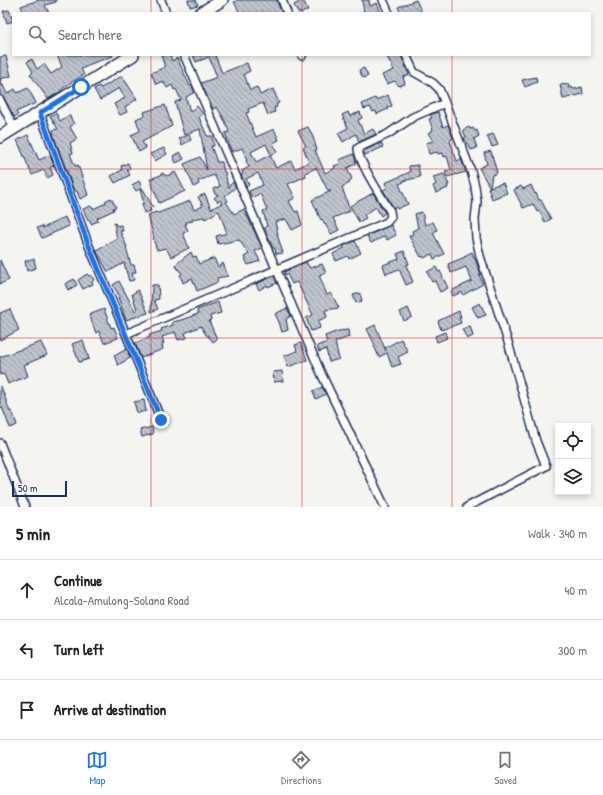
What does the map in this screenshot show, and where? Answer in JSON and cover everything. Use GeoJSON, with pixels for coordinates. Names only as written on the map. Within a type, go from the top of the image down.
{"type":"FeatureCollection","features":[{"type":"Feature","properties":{"kind":"main road"},"geometry":{"type":"LineString","coordinates":[[202,12],[222,0]]}},
{"type":"Feature","properties":{"kind":"main road"},"geometry":{"type":"LineString","coordinates":[[0,137],[131,56]]}},
{"type":"Feature","properties":{"kind":"street"},"geometry":{"type":"LineString","coordinates":[[161,0],[166,12]]}},
{"type":"Feature","properties":{"kind":"street"},"geometry":{"type":"LineString","coordinates":[[282,0],[287,12]]}},
{"type":"Feature","properties":{"kind":"street"},"geometry":{"type":"LineString","coordinates":[[384,0],[389,12]]}},
{"type":"Feature","properties":{"kind":"street"},"geometry":{"type":"LineString","coordinates":[[184,56],[276,270],[322,373],[385,507]]}},
{"type":"Feature","properties":{"kind":"street"},"geometry":{"type":"LineString","coordinates":[[406,56],[414,72],[433,83],[439,89],[471,170],[477,202],[476,232],[480,256],[508,342],[536,440],[546,466],[467,507]]}},
{"type":"Feature","properties":{"kind":"street"},"geometry":{"type":"LineString","coordinates":[[0,100],[14,128]]}},
{"type":"Feature","properties":{"kind":"street"},"geometry":{"type":"LineString","coordinates":[[126,334],[381,225],[390,219],[390,212],[368,173],[359,155],[358,148],[388,134],[413,117],[445,103]]}},
{"type":"Feature","properties":{"kind":"street"},"geometry":{"type":"LineString","coordinates":[[40,113],[89,246],[161,420]]}},
{"type":"Feature","properties":{"kind":"street"},"geometry":{"type":"LineString","coordinates":[[0,443],[25,507]]}},
{"type":"Feature","properties":{"kind":"building"},"geometry":{"type":"Polygon","coordinates":[[[39,0],[56,0],[56,2],[45,5],[48,12],[24,12],[21,6],[39,0]]]}},
{"type":"Feature","properties":{"kind":"building"},"geometry":{"type":"Polygon","coordinates":[[[188,0],[196,0],[198,5],[190,7],[188,0]]]}},
{"type":"Feature","properties":{"kind":"building"},"geometry":{"type":"Polygon","coordinates":[[[238,0],[276,0],[282,12],[239,12],[234,2],[238,0]]]}},
{"type":"Feature","properties":{"kind":"building"},"geometry":{"type":"Polygon","coordinates":[[[303,0],[308,10],[304,12],[298,12],[294,5],[303,0]]]}},
{"type":"Feature","properties":{"kind":"building"},"geometry":{"type":"Polygon","coordinates":[[[362,0],[369,0],[370,6],[377,3],[381,12],[364,12],[362,0]]]}},
{"type":"Feature","properties":{"kind":"building"},"geometry":{"type":"Polygon","coordinates":[[[416,0],[422,12],[400,12],[398,7],[416,0]]]}},
{"type":"Feature","properties":{"kind":"building"},"geometry":{"type":"Polygon","coordinates":[[[9,10],[12,21],[7,23],[3,11],[9,10]]]}},
{"type":"Feature","properties":{"kind":"building"},"geometry":{"type":"Polygon","coordinates":[[[6,56],[11,76],[0,79],[0,57],[6,56]]]}},
{"type":"Feature","properties":{"kind":"building"},"geometry":{"type":"Polygon","coordinates":[[[57,56],[113,56],[90,64],[81,69],[84,75],[48,99],[30,74],[33,72],[27,62],[32,59],[37,69],[44,64],[51,74],[62,67],[57,56]]]}},
{"type":"Feature","properties":{"kind":"building"},"geometry":{"type":"Polygon","coordinates":[[[161,56],[170,56],[172,61],[177,58],[190,86],[191,85],[195,92],[186,97],[190,112],[197,106],[203,114],[199,117],[207,136],[212,136],[214,146],[211,146],[217,162],[222,162],[228,187],[233,182],[236,187],[225,196],[228,201],[226,202],[234,214],[244,209],[262,248],[255,251],[260,261],[248,265],[244,257],[249,254],[239,240],[218,244],[216,236],[227,233],[219,211],[205,219],[204,217],[192,219],[193,221],[186,222],[187,224],[185,224],[188,231],[183,233],[189,248],[171,257],[166,248],[157,250],[148,215],[156,212],[158,213],[190,201],[194,210],[203,206],[198,197],[205,194],[211,209],[222,203],[220,200],[218,202],[214,198],[218,195],[215,194],[213,189],[220,186],[214,175],[198,181],[199,184],[194,187],[184,164],[200,157],[207,170],[200,129],[184,135],[175,102],[181,100],[176,89],[174,90],[172,85],[167,88],[163,81],[156,84],[151,73],[165,67],[161,56]]]}},
{"type":"Feature","properties":{"kind":"building"},"geometry":{"type":"Polygon","coordinates":[[[193,56],[215,56],[222,73],[247,63],[250,71],[244,74],[250,90],[257,87],[260,95],[273,89],[279,103],[276,104],[277,107],[274,108],[275,112],[268,115],[263,103],[248,109],[249,112],[246,113],[256,137],[274,129],[279,140],[273,143],[277,152],[271,155],[266,144],[251,152],[256,162],[270,155],[276,168],[291,161],[295,169],[309,162],[303,147],[306,146],[298,131],[308,127],[317,150],[315,150],[325,173],[335,168],[334,166],[340,164],[339,160],[354,154],[356,164],[347,168],[352,179],[349,181],[350,183],[342,187],[350,211],[333,218],[339,230],[331,234],[322,219],[321,220],[312,200],[331,191],[328,191],[316,167],[305,173],[306,176],[288,184],[295,198],[289,201],[295,212],[298,211],[302,225],[292,230],[286,219],[275,222],[283,253],[276,254],[275,248],[273,248],[265,231],[265,227],[267,226],[263,211],[267,210],[261,195],[259,194],[252,198],[249,191],[263,185],[258,173],[246,179],[249,185],[246,187],[241,175],[243,174],[242,171],[249,167],[242,148],[232,152],[225,133],[229,132],[225,121],[217,107],[213,109],[201,83],[217,77],[209,57],[196,62],[193,56]]]}},
{"type":"Feature","properties":{"kind":"building"},"geometry":{"type":"Polygon","coordinates":[[[387,56],[401,56],[409,75],[403,77],[405,84],[399,86],[395,81],[387,84],[382,75],[394,70],[387,56]]]}},
{"type":"Feature","properties":{"kind":"building"},"geometry":{"type":"Polygon","coordinates":[[[364,68],[368,76],[363,78],[359,70],[364,68]]]}},
{"type":"Feature","properties":{"kind":"building"},"geometry":{"type":"Polygon","coordinates":[[[122,76],[137,99],[125,107],[127,112],[120,115],[114,104],[125,98],[119,88],[100,100],[94,89],[99,86],[101,88],[122,76]]]}},
{"type":"Feature","properties":{"kind":"building"},"geometry":{"type":"Polygon","coordinates":[[[536,77],[537,82],[525,87],[522,80],[536,77]]]}},
{"type":"Feature","properties":{"kind":"building"},"geometry":{"type":"Polygon","coordinates":[[[0,79],[7,94],[15,89],[17,93],[28,88],[36,103],[16,112],[18,115],[14,117],[4,98],[0,95],[0,79]]]}},
{"type":"Feature","properties":{"kind":"building"},"geometry":{"type":"Polygon","coordinates":[[[568,84],[569,88],[572,87],[573,89],[582,87],[583,94],[563,99],[560,85],[568,84]]]}},
{"type":"Feature","properties":{"kind":"building"},"geometry":{"type":"Polygon","coordinates":[[[388,95],[392,106],[387,108],[388,109],[377,114],[376,111],[373,112],[370,107],[364,109],[362,104],[375,98],[376,100],[388,95]]]}},
{"type":"Feature","properties":{"kind":"building"},"geometry":{"type":"Polygon","coordinates":[[[165,105],[172,126],[142,142],[146,148],[139,152],[131,135],[140,131],[136,119],[145,115],[144,112],[165,105]]]}},
{"type":"Feature","properties":{"kind":"building"},"geometry":{"type":"Polygon","coordinates":[[[348,112],[350,116],[360,112],[362,118],[358,120],[364,134],[373,129],[376,134],[359,142],[356,134],[343,142],[338,133],[348,128],[342,115],[348,112]]]}},
{"type":"Feature","properties":{"kind":"building"},"geometry":{"type":"Polygon","coordinates":[[[438,112],[443,127],[448,125],[453,138],[450,141],[457,161],[461,159],[466,172],[447,177],[445,171],[451,170],[447,156],[444,157],[443,153],[438,154],[437,152],[429,154],[426,143],[433,141],[428,133],[433,130],[429,119],[432,118],[430,115],[438,112]]]}},
{"type":"Feature","properties":{"kind":"building"},"geometry":{"type":"Polygon","coordinates":[[[56,113],[60,121],[69,115],[74,124],[70,127],[77,139],[70,143],[73,153],[70,154],[75,166],[78,165],[88,195],[80,199],[77,191],[73,188],[54,137],[53,130],[58,129],[50,116],[56,113]]]}},
{"type":"Feature","properties":{"kind":"building"},"geometry":{"type":"Polygon","coordinates":[[[469,127],[470,129],[473,128],[475,131],[477,130],[479,136],[474,139],[477,148],[471,150],[464,138],[466,137],[463,130],[469,127]]]}},
{"type":"Feature","properties":{"kind":"building"},"geometry":{"type":"Polygon","coordinates":[[[493,134],[498,145],[492,147],[487,136],[493,134]]]}},
{"type":"Feature","properties":{"kind":"building"},"geometry":{"type":"Polygon","coordinates":[[[28,135],[39,160],[50,155],[54,166],[50,167],[53,175],[47,178],[44,170],[32,175],[17,140],[28,135]]]}},
{"type":"Feature","properties":{"kind":"building"},"geometry":{"type":"Polygon","coordinates":[[[189,135],[191,140],[182,145],[179,138],[189,135]]]}},
{"type":"Feature","properties":{"kind":"building"},"geometry":{"type":"Polygon","coordinates":[[[381,143],[383,147],[365,155],[363,151],[381,143]]]}},
{"type":"Feature","properties":{"kind":"building"},"geometry":{"type":"Polygon","coordinates":[[[164,148],[167,154],[155,161],[150,154],[164,148]]]}},
{"type":"Feature","properties":{"kind":"building"},"geometry":{"type":"Polygon","coordinates":[[[491,151],[497,173],[492,175],[490,187],[503,183],[507,193],[492,199],[488,188],[490,188],[479,168],[487,164],[484,153],[491,151]]]}},
{"type":"Feature","properties":{"kind":"building"},"geometry":{"type":"Polygon","coordinates":[[[180,152],[184,159],[176,163],[173,156],[180,152]]]}},
{"type":"Feature","properties":{"kind":"building"},"geometry":{"type":"Polygon","coordinates":[[[128,163],[130,168],[127,170],[130,175],[115,183],[111,176],[122,170],[121,166],[128,163]]]}},
{"type":"Feature","properties":{"kind":"building"},"geometry":{"type":"Polygon","coordinates":[[[418,165],[420,177],[403,181],[404,182],[399,184],[408,204],[397,209],[396,207],[394,208],[383,190],[387,188],[385,183],[410,172],[409,166],[418,165]]]}},
{"type":"Feature","properties":{"kind":"building"},"geometry":{"type":"Polygon","coordinates":[[[175,172],[185,191],[159,203],[150,179],[161,175],[162,173],[167,176],[175,172]]]}},
{"type":"Feature","properties":{"kind":"building"},"geometry":{"type":"Polygon","coordinates":[[[444,174],[449,185],[447,185],[448,188],[436,193],[433,186],[436,184],[433,177],[444,174]]]}},
{"type":"Feature","properties":{"kind":"building"},"geometry":{"type":"Polygon","coordinates":[[[139,181],[142,188],[136,191],[132,185],[139,181]]]}},
{"type":"Feature","properties":{"kind":"building"},"geometry":{"type":"Polygon","coordinates":[[[531,185],[551,219],[545,222],[533,204],[523,208],[514,190],[521,186],[523,189],[531,185]]]}},
{"type":"Feature","properties":{"kind":"building"},"geometry":{"type":"Polygon","coordinates":[[[143,189],[153,207],[150,208],[151,211],[144,213],[142,203],[144,203],[140,190],[143,189]]]}},
{"type":"Feature","properties":{"kind":"building"},"geometry":{"type":"Polygon","coordinates":[[[373,193],[385,213],[381,216],[376,207],[364,215],[366,218],[359,222],[350,206],[373,193]]]}},
{"type":"Feature","properties":{"kind":"building"},"geometry":{"type":"Polygon","coordinates":[[[111,198],[116,207],[113,208],[114,210],[97,218],[98,221],[91,224],[83,209],[91,206],[93,209],[106,203],[105,201],[111,198]]]}},
{"type":"Feature","properties":{"kind":"building"},"geometry":{"type":"Polygon","coordinates":[[[422,212],[425,225],[433,222],[437,230],[433,233],[444,254],[434,259],[432,254],[424,258],[422,256],[421,257],[409,236],[413,234],[412,231],[418,228],[415,214],[422,212]]]}},
{"type":"Feature","properties":{"kind":"building"},"geometry":{"type":"Polygon","coordinates":[[[65,217],[69,226],[42,238],[37,228],[42,226],[43,228],[65,217]]]}},
{"type":"Feature","properties":{"kind":"building"},"geometry":{"type":"Polygon","coordinates":[[[114,223],[117,226],[121,225],[123,231],[120,231],[127,247],[131,265],[134,265],[136,272],[132,273],[134,280],[129,281],[124,263],[108,272],[96,250],[117,239],[114,223]]]}},
{"type":"Feature","properties":{"kind":"building"},"geometry":{"type":"Polygon","coordinates":[[[391,225],[396,235],[387,240],[385,236],[371,243],[367,236],[391,225]]]}},
{"type":"Feature","properties":{"kind":"building"},"geometry":{"type":"Polygon","coordinates":[[[355,241],[361,253],[349,259],[348,256],[336,261],[333,254],[344,248],[343,246],[355,241]]]}},
{"type":"Feature","properties":{"kind":"building"},"geometry":{"type":"Polygon","coordinates":[[[404,251],[409,264],[406,265],[413,282],[406,285],[399,269],[386,274],[383,265],[399,259],[397,254],[404,251]]]}},
{"type":"Feature","properties":{"kind":"building"},"geometry":{"type":"Polygon","coordinates":[[[191,252],[193,257],[196,256],[199,264],[214,258],[218,267],[223,263],[228,276],[217,278],[218,282],[197,291],[192,278],[183,283],[180,275],[182,274],[175,265],[191,252]]]}},
{"type":"Feature","properties":{"kind":"building"},"geometry":{"type":"Polygon","coordinates":[[[472,252],[481,274],[479,275],[483,284],[463,295],[462,292],[453,296],[451,291],[472,281],[466,267],[451,273],[448,264],[465,257],[464,256],[472,252]]]}},
{"type":"Feature","properties":{"kind":"building"},"geometry":{"type":"Polygon","coordinates":[[[34,259],[36,268],[27,271],[25,261],[34,259]]]}},
{"type":"Feature","properties":{"kind":"building"},"geometry":{"type":"Polygon","coordinates":[[[0,260],[9,280],[0,284],[0,260]]]}},
{"type":"Feature","properties":{"kind":"building"},"geometry":{"type":"Polygon","coordinates":[[[306,262],[310,268],[322,264],[326,273],[319,275],[327,295],[331,293],[339,308],[325,310],[327,317],[318,321],[320,328],[311,331],[306,318],[313,315],[297,282],[292,284],[287,274],[285,275],[284,272],[306,262]]]}},
{"type":"Feature","properties":{"kind":"building"},"geometry":{"type":"Polygon","coordinates":[[[436,267],[438,272],[440,271],[448,288],[440,292],[435,281],[432,282],[427,272],[436,267]]]}},
{"type":"Feature","properties":{"kind":"building"},"geometry":{"type":"Polygon","coordinates":[[[87,274],[89,276],[91,275],[94,280],[92,282],[93,284],[83,289],[78,280],[87,274]]]}},
{"type":"Feature","properties":{"kind":"building"},"geometry":{"type":"Polygon","coordinates":[[[274,276],[277,283],[268,287],[267,285],[259,290],[256,284],[274,276]]]}},
{"type":"Feature","properties":{"kind":"building"},"geometry":{"type":"Polygon","coordinates":[[[74,279],[77,285],[68,290],[65,284],[74,279]]]}},
{"type":"Feature","properties":{"kind":"building"},"geometry":{"type":"Polygon","coordinates":[[[119,281],[135,311],[137,310],[132,294],[138,290],[148,313],[126,320],[118,297],[120,297],[113,285],[119,281]]]}},
{"type":"Feature","properties":{"kind":"building"},"geometry":{"type":"Polygon","coordinates":[[[152,285],[158,285],[159,299],[154,300],[158,309],[151,312],[152,285]]]}},
{"type":"Feature","properties":{"kind":"building"},"geometry":{"type":"Polygon","coordinates":[[[360,293],[362,301],[356,303],[353,295],[360,293]]]}},
{"type":"Feature","properties":{"kind":"building"},"geometry":{"type":"Polygon","coordinates":[[[218,302],[221,313],[210,316],[211,320],[209,321],[217,339],[213,342],[206,335],[201,326],[185,333],[187,338],[178,340],[175,332],[162,337],[164,343],[162,344],[163,349],[141,358],[135,343],[150,337],[149,335],[162,331],[161,329],[173,325],[172,322],[198,314],[197,310],[218,302]]]}},
{"type":"Feature","properties":{"kind":"building"},"geometry":{"type":"Polygon","coordinates":[[[480,303],[486,315],[478,318],[472,307],[480,303]]]}},
{"type":"Feature","properties":{"kind":"building"},"geometry":{"type":"Polygon","coordinates":[[[287,308],[291,316],[286,319],[288,330],[282,332],[275,314],[287,308]]]}},
{"type":"Feature","properties":{"kind":"building"},"geometry":{"type":"Polygon","coordinates":[[[408,308],[412,317],[404,321],[400,312],[408,308]]]}},
{"type":"Feature","properties":{"kind":"building"},"geometry":{"type":"Polygon","coordinates":[[[10,309],[19,330],[0,340],[0,313],[10,309]]]}},
{"type":"Feature","properties":{"kind":"building"},"geometry":{"type":"Polygon","coordinates":[[[104,309],[111,328],[114,327],[118,338],[104,343],[99,331],[96,333],[89,315],[104,309]]]}},
{"type":"Feature","properties":{"kind":"building"},"geometry":{"type":"Polygon","coordinates":[[[459,311],[461,323],[441,330],[438,321],[459,311]]]}},
{"type":"Feature","properties":{"kind":"building"},"geometry":{"type":"Polygon","coordinates":[[[375,325],[386,351],[385,348],[401,339],[408,352],[398,357],[401,364],[392,367],[387,353],[379,357],[367,329],[375,325]]]}},
{"type":"Feature","properties":{"kind":"building"},"geometry":{"type":"Polygon","coordinates":[[[470,326],[473,336],[467,339],[462,329],[470,326]]]}},
{"type":"Feature","properties":{"kind":"building"},"geometry":{"type":"Polygon","coordinates":[[[348,330],[349,337],[335,342],[339,359],[329,362],[326,349],[319,352],[317,346],[327,342],[325,336],[338,331],[348,330]]]}},
{"type":"Feature","properties":{"kind":"building"},"geometry":{"type":"Polygon","coordinates":[[[445,332],[447,338],[437,342],[435,336],[445,332]]]}},
{"type":"Feature","properties":{"kind":"building"},"geometry":{"type":"Polygon","coordinates":[[[83,340],[89,359],[79,362],[72,344],[83,340]]]}},
{"type":"Feature","properties":{"kind":"building"},"geometry":{"type":"Polygon","coordinates":[[[41,342],[47,355],[24,365],[28,376],[8,384],[4,374],[0,375],[0,357],[41,342]]]}},
{"type":"Feature","properties":{"kind":"building"},"geometry":{"type":"Polygon","coordinates":[[[301,343],[307,360],[288,367],[284,356],[297,351],[295,345],[301,343]]]}},
{"type":"Feature","properties":{"kind":"building"},"geometry":{"type":"Polygon","coordinates":[[[127,349],[130,358],[118,365],[114,356],[127,349]]]}},
{"type":"Feature","properties":{"kind":"building"},"geometry":{"type":"Polygon","coordinates":[[[282,371],[283,381],[274,382],[273,372],[282,371]]]}},
{"type":"Feature","properties":{"kind":"building"},"geometry":{"type":"Polygon","coordinates":[[[0,386],[10,412],[12,411],[17,425],[10,428],[2,407],[0,408],[0,386]]]}},
{"type":"Feature","properties":{"kind":"building"},"geometry":{"type":"Polygon","coordinates":[[[322,387],[326,394],[316,399],[313,391],[322,387]]]}},
{"type":"Feature","properties":{"kind":"building"},"geometry":{"type":"Polygon","coordinates":[[[144,400],[146,411],[137,413],[134,402],[144,400]]]}},
{"type":"Feature","properties":{"kind":"building"},"geometry":{"type":"Polygon","coordinates":[[[152,427],[153,434],[142,437],[140,430],[152,427]]]}},
{"type":"Feature","properties":{"kind":"route"},"geometry":{"type":"LineString","coordinates":[[81,87],[40,113],[89,246],[161,420]]}}]}
